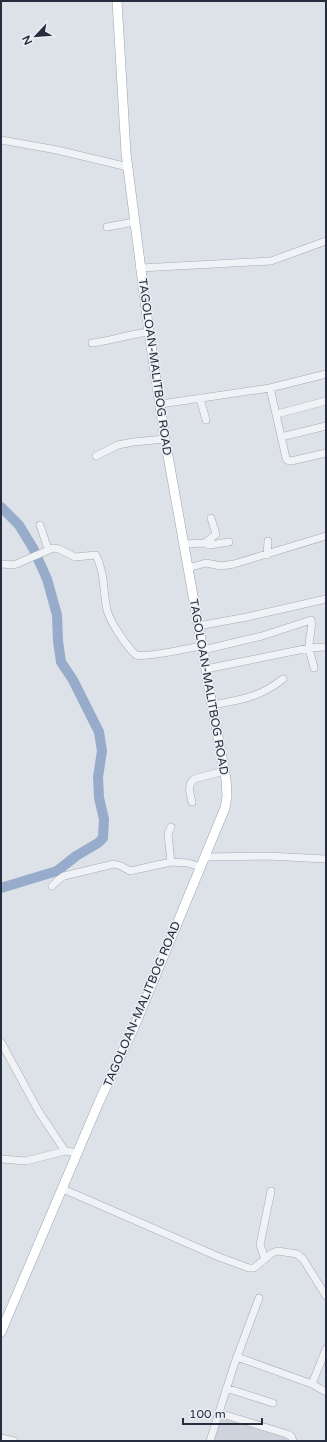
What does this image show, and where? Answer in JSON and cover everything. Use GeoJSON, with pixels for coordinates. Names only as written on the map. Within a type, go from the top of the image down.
{"type":"FeatureCollection","features":[{"type":"Feature","properties":{"kind":"main road","name":"TAGOLOAN-MALITBOG ROAD"},"geometry":{"type":"LineString","coordinates":[[1,1332],[99,1102],[135,1025],[225,808],[227,787],[165,439],[140,268],[126,153],[117,1]]}},
{"type":"Feature","properties":{"kind":"street"},"geometry":{"type":"LineString","coordinates":[[1,140],[57,150],[128,167]]}},
{"type":"Feature","properties":{"kind":"street"},"geometry":{"type":"LineString","coordinates":[[107,227],[134,222]]}},
{"type":"Feature","properties":{"kind":"street"},"geometry":{"type":"LineString","coordinates":[[140,268],[271,261],[326,242]]}},
{"type":"Feature","properties":{"kind":"street"},"geometry":{"type":"LineString","coordinates":[[92,343],[109,341],[137,333],[149,332]]}},
{"type":"Feature","properties":{"kind":"street"},"geometry":{"type":"LineString","coordinates":[[161,404],[270,388],[326,374]]}},
{"type":"Feature","properties":{"kind":"street"},"geometry":{"type":"LineString","coordinates":[[270,388],[286,458],[289,461],[326,453]]}},
{"type":"Feature","properties":{"kind":"street"},"geometry":{"type":"LineString","coordinates":[[200,398],[206,420]]}},
{"type":"Feature","properties":{"kind":"street"},"geometry":{"type":"LineString","coordinates":[[276,414],[326,401]]}},
{"type":"Feature","properties":{"kind":"street"},"geometry":{"type":"LineString","coordinates":[[281,437],[326,426]]}},
{"type":"Feature","properties":{"kind":"street"},"geometry":{"type":"LineString","coordinates":[[96,456],[118,445],[165,439]]}},
{"type":"Feature","properties":{"kind":"street"},"geometry":{"type":"LineString","coordinates":[[205,543],[216,534],[211,518]]}},
{"type":"Feature","properties":{"kind":"street"},"geometry":{"type":"LineString","coordinates":[[40,525],[48,550]]}},
{"type":"Feature","properties":{"kind":"street"},"geometry":{"type":"LineString","coordinates":[[188,568],[206,563],[221,566],[244,562],[326,536]]}},
{"type":"Feature","properties":{"kind":"street"},"geometry":{"type":"LineString","coordinates":[[267,555],[268,541]]}},
{"type":"Feature","properties":{"kind":"street"},"geometry":{"type":"LineString","coordinates":[[184,544],[205,543],[209,545],[229,542]]}},
{"type":"Feature","properties":{"kind":"street"},"geometry":{"type":"LineString","coordinates":[[1,564],[14,565],[56,548],[75,557],[96,555],[102,570],[107,609],[110,618],[115,628],[136,655],[141,656],[202,648],[262,636],[311,620],[312,627],[309,648],[314,668]]}},
{"type":"Feature","properties":{"kind":"street"},"geometry":{"type":"LineString","coordinates":[[198,626],[247,617],[326,599]]}},
{"type":"Feature","properties":{"kind":"street"},"geometry":{"type":"LineString","coordinates":[[206,669],[309,648],[326,647]]}},
{"type":"Feature","properties":{"kind":"street"},"geometry":{"type":"LineString","coordinates":[[212,705],[253,697],[274,686],[283,679]]}},
{"type":"Feature","properties":{"kind":"street"},"geometry":{"type":"LineString","coordinates":[[192,802],[190,785],[192,780],[224,771]]}},
{"type":"Feature","properties":{"kind":"street"},"geometry":{"type":"LineString","coordinates":[[171,827],[168,834],[171,862]]}},
{"type":"Feature","properties":{"kind":"street"},"geometry":{"type":"LineString","coordinates":[[204,857],[268,856],[326,858]]}},
{"type":"Feature","properties":{"kind":"street"},"geometry":{"type":"LineString","coordinates":[[52,886],[64,876],[100,866],[117,864],[128,870],[134,870],[171,862],[188,863],[200,867]]}},
{"type":"Feature","properties":{"kind":"street"},"geometry":{"type":"LineString","coordinates":[[1,1042],[39,1112],[65,1151]]}},
{"type":"Feature","properties":{"kind":"street"},"geometry":{"type":"LineString","coordinates":[[1,1159],[26,1161],[35,1160],[65,1151],[78,1154]]}},
{"type":"Feature","properties":{"kind":"street"},"geometry":{"type":"LineString","coordinates":[[63,1189],[219,1257],[249,1268],[254,1268],[272,1253],[278,1251],[297,1254],[306,1263],[326,1296]]}},
{"type":"Feature","properties":{"kind":"street"},"geometry":{"type":"LineString","coordinates":[[265,1259],[260,1245],[271,1191]]}},
{"type":"Feature","properties":{"kind":"street"},"geometry":{"type":"LineString","coordinates":[[210,1441],[226,1388],[259,1298]]}},
{"type":"Feature","properties":{"kind":"street"},"geometry":{"type":"LineString","coordinates":[[312,1384],[326,1349]]}},
{"type":"Feature","properties":{"kind":"street"},"geometry":{"type":"LineString","coordinates":[[237,1357],[312,1384],[326,1392]]}},
{"type":"Feature","properties":{"kind":"street"},"geometry":{"type":"LineString","coordinates":[[226,1388],[273,1403]]}},
{"type":"Feature","properties":{"kind":"street"},"geometry":{"type":"LineString","coordinates":[[219,1413],[291,1436],[293,1441]]}},
{"type":"Feature","properties":{"kind":"street"},"geometry":{"type":"LineString","coordinates":[[1,1438],[14,1441]]}},
{"type":"Feature","properties":{"kind":"shaded area"},"geometry":{"type":"Polygon","coordinates":[[[221,1415],[290,1439],[290,1441],[213,1441],[221,1415]]]}},
{"type":"Feature","properties":{"kind":"waterway"},"geometry":{"type":"LineString","coordinates":[[1,507],[19,525],[33,548],[47,579],[57,615],[58,641],[61,662],[73,680],[99,732],[102,751],[98,777],[99,798],[104,819],[103,838],[57,871],[1,888]]}}]}
